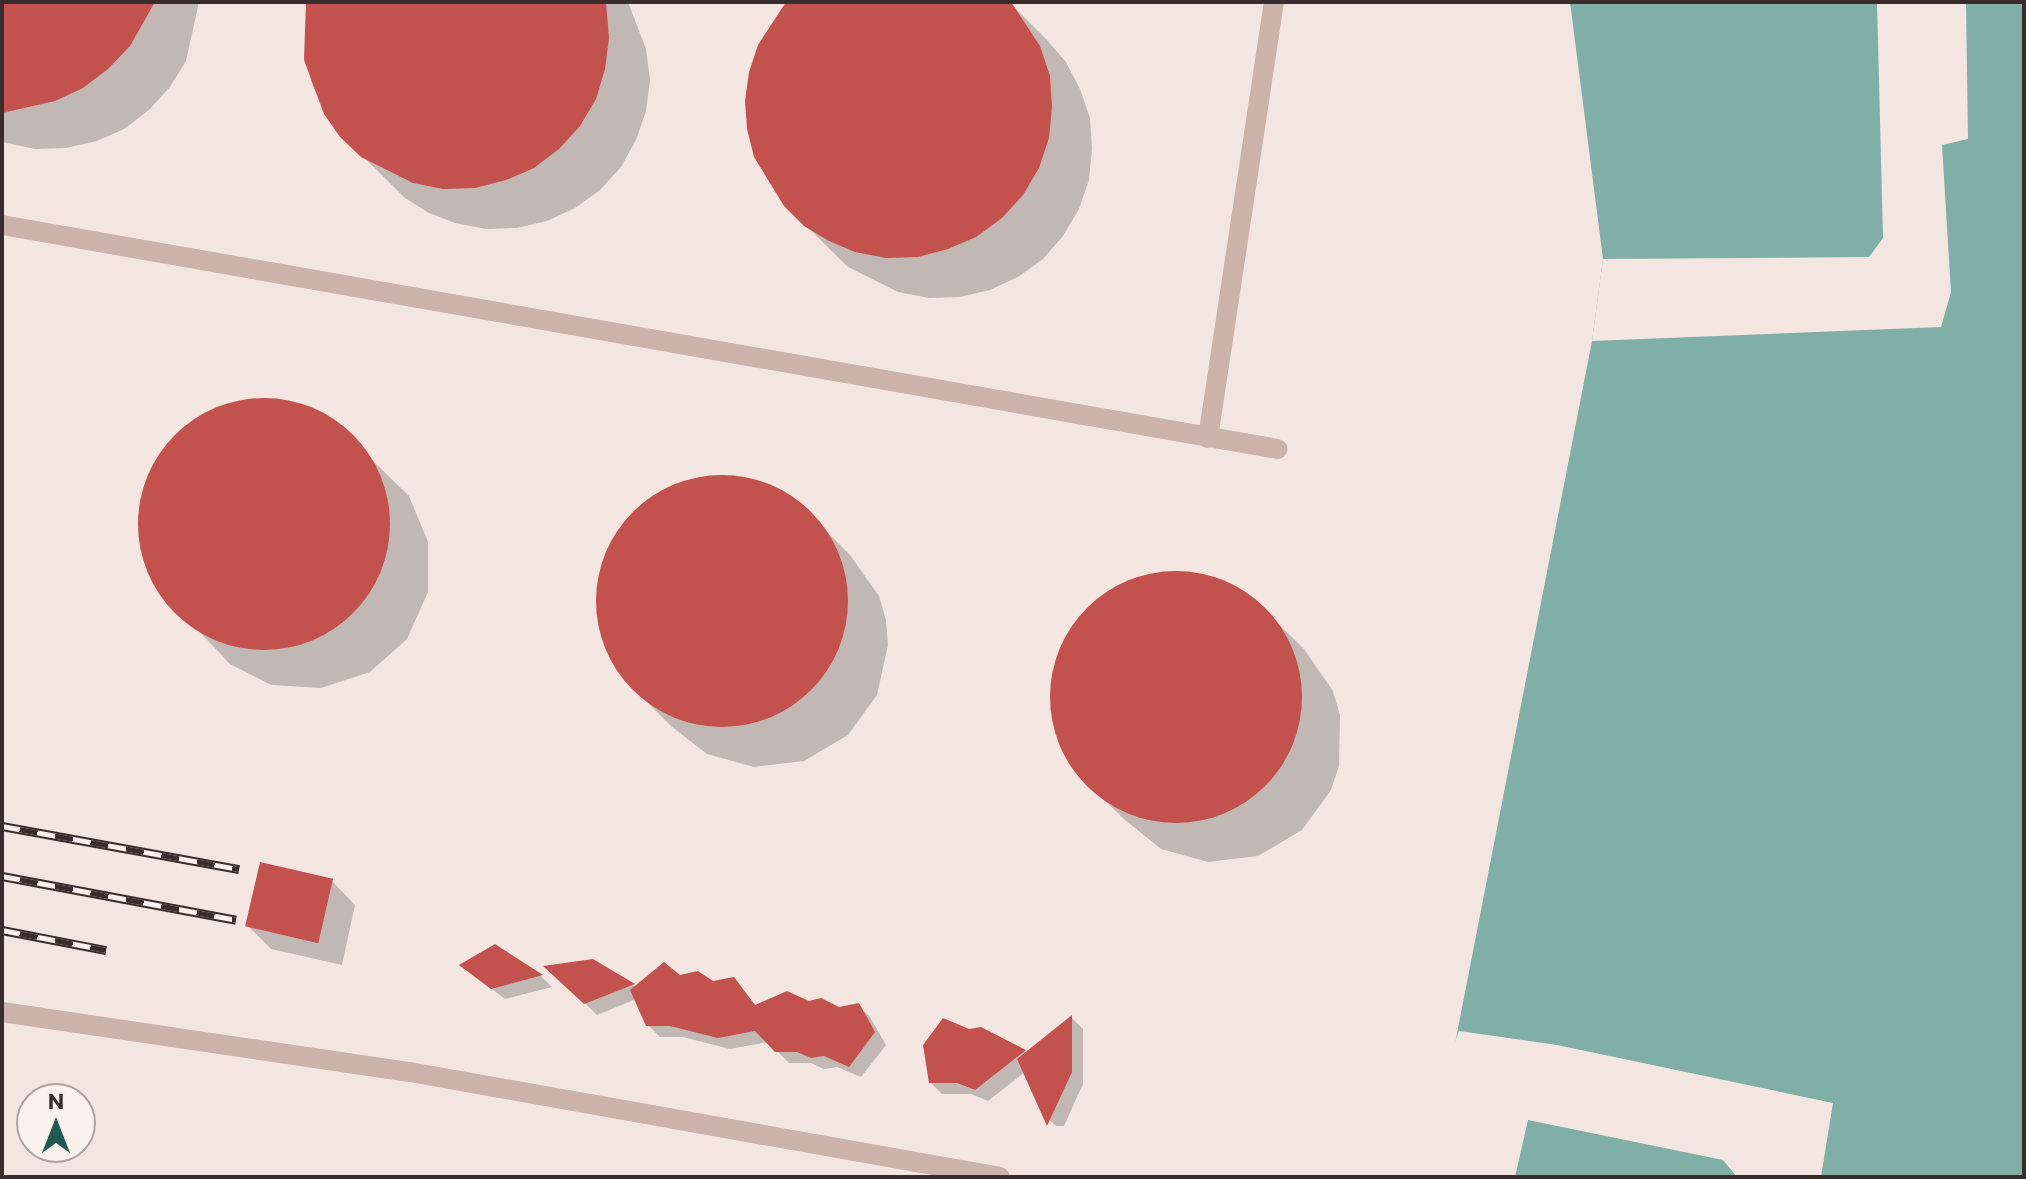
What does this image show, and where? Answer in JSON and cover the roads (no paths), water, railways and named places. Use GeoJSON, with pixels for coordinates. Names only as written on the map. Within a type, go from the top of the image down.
{"type":"FeatureCollection","features":[{"type":"Feature","properties":{"kind":"lane"},"geometry":{"type":"LineString","coordinates":[[1208,438],[1274,2]]}},
{"type":"Feature","properties":{"kind":"lane"},"geometry":{"type":"LineString","coordinates":[[2,225],[1277,449]]}},
{"type":"Feature","properties":{"kind":"lane"},"geometry":{"type":"LineString","coordinates":[[2,1012],[410,1072],[1000,1177]]}},
{"type":"Feature","properties":{"kind":"water"},"geometry":{"type":"Polygon","coordinates":[[[1570,2],[2024,2],[2024,1177],[1429,1177],[1592,341],[1603,259],[1570,2]]]}},
{"type":"Feature","properties":{"kind":"railway"},"geometry":{"type":"LineString","coordinates":[[2,826],[239,869]]}},
{"type":"Feature","properties":{"kind":"railway"},"geometry":{"type":"LineString","coordinates":[[2,876],[236,920]]}},
{"type":"Feature","properties":{"kind":"railway"},"geometry":{"type":"LineString","coordinates":[[2,930],[106,950]]}}]}
